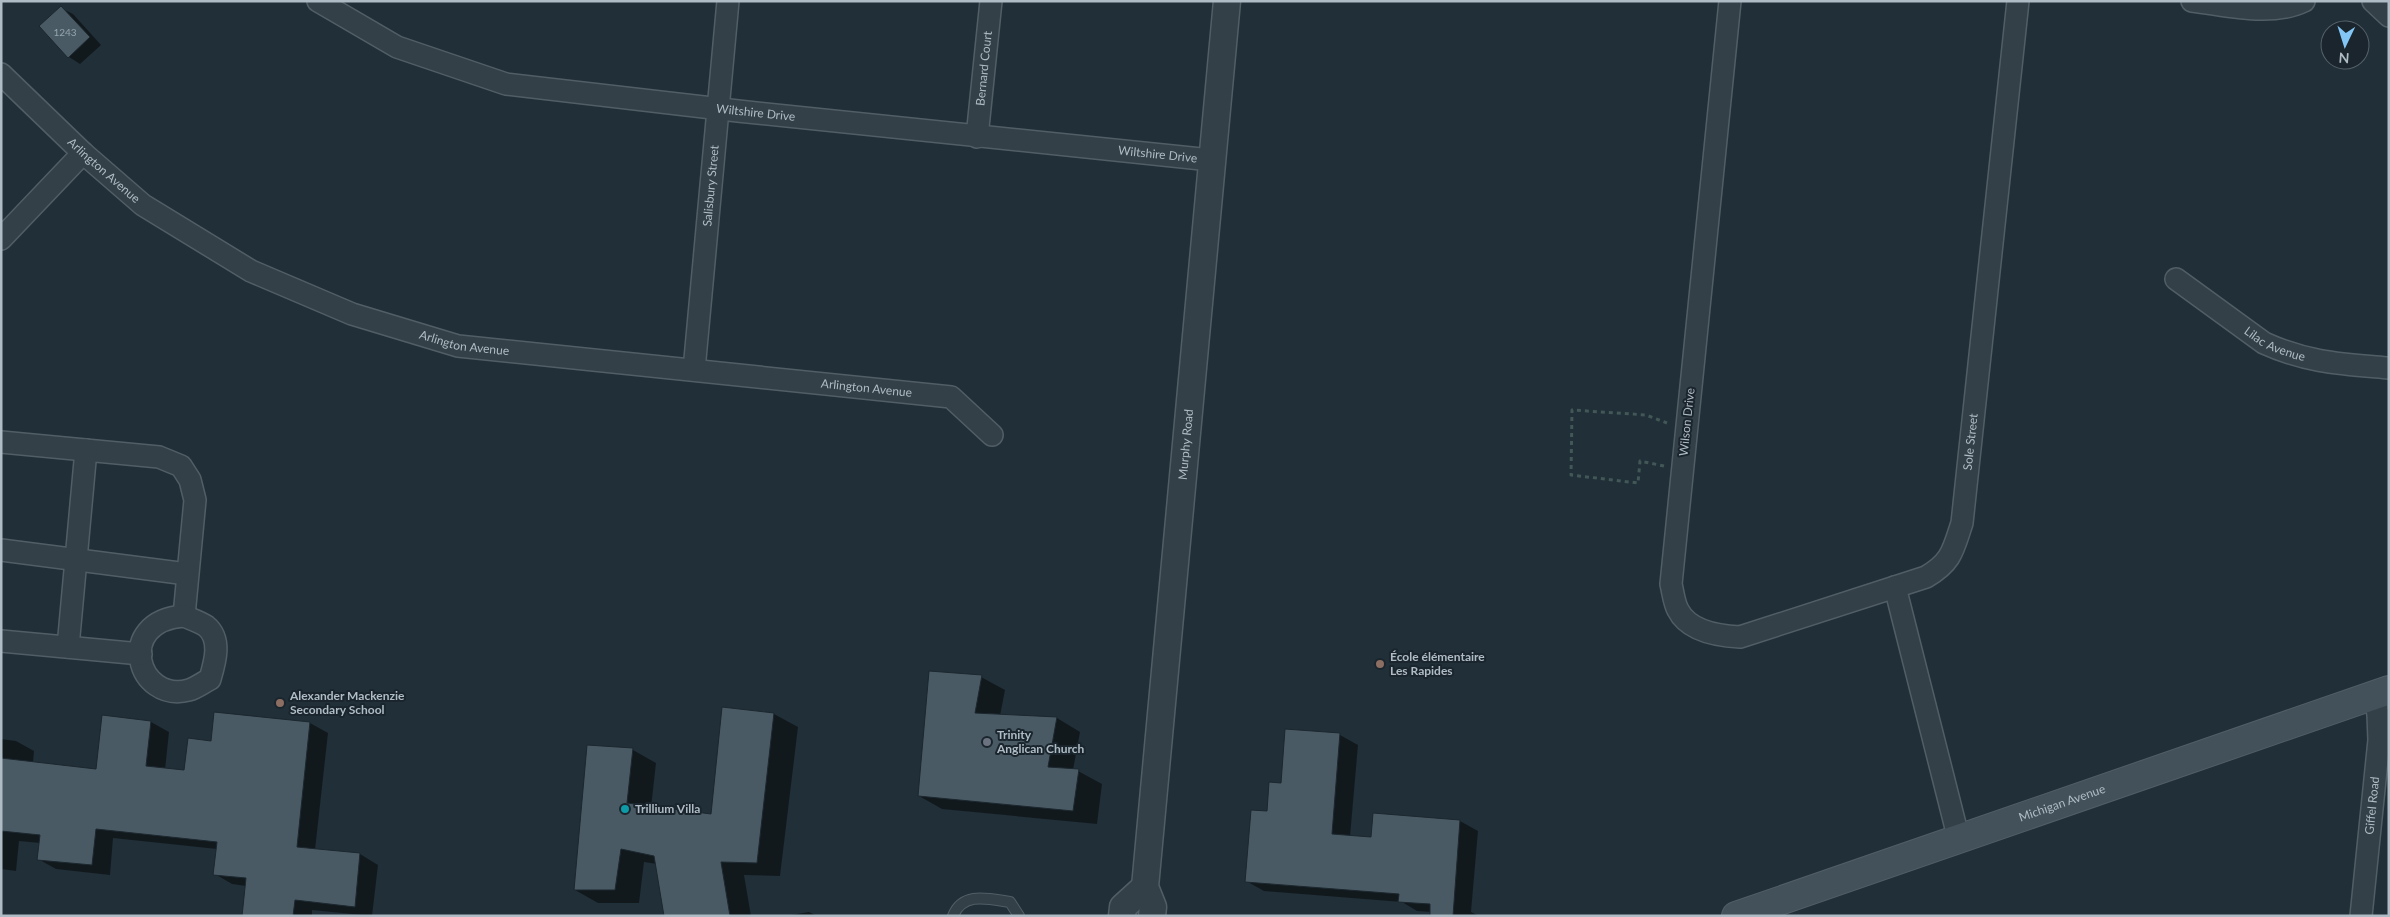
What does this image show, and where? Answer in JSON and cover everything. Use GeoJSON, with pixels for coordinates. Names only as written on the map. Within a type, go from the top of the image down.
{"type":"FeatureCollection","features":[{"type":"Feature","properties":{"kind":"main road","name":"Michigan Avenue"},"geometry":{"type":"LineString","coordinates":[[1736,916],[2382,693]]}},
{"type":"Feature","properties":{"kind":"street","name":"Wiltshire Drive"},"geometry":{"type":"LineString","coordinates":[[318,1],[397,47],[506,84],[717,109],[1211,160]]}},
{"type":"Feature","properties":{"kind":"street","name":"Salisbury Street"},"geometry":{"type":"LineString","coordinates":[[694,370],[728,1]]}},
{"type":"Feature","properties":{"kind":"street","name":"Bernard Court"},"geometry":{"type":"LineString","coordinates":[[977,137],[991,1]]}},
{"type":"Feature","properties":{"kind":"street","name":"Murphy Road"},"geometry":{"type":"LineString","coordinates":[[1152,916],[1153,907],[1145,887],[1227,1]]}},
{"type":"Feature","properties":{"kind":"street","name":"Wilson Drive"},"geometry":{"type":"LineString","coordinates":[[1730,1],[1671,584],[1678,611],[1693,626],[1717,636],[1740,637],[1895,587]]}},
{"type":"Feature","properties":{"kind":"street","name":"Sole Street"},"geometry":{"type":"LineString","coordinates":[[1895,587],[1926,577],[1942,568],[1951,557],[1962,523],[2018,1]]}},
{"type":"Feature","properties":{"kind":"street"},"geometry":{"type":"LineString","coordinates":[[2192,1],[2265,9],[2296,5],[2304,1]]}},
{"type":"Feature","properties":{"kind":"street"},"geometry":{"type":"LineString","coordinates":[[2373,1],[2389,16]]}},
{"type":"Feature","properties":{"kind":"street","name":"Arlington Avenue"},"geometry":{"type":"LineString","coordinates":[[1,74],[83,153],[143,205],[251,271],[352,314],[458,346],[951,397],[992,435]]}},
{"type":"Feature","properties":{"kind":"street"},"geometry":{"type":"LineString","coordinates":[[1,239],[83,153]]}},
{"type":"Feature","properties":{"kind":"street","name":"Lilac Avenue"},"geometry":{"type":"LineString","coordinates":[[2176,279],[2264,343],[2280,350],[2314,361],[2389,368]]}},
{"type":"Feature","properties":{"kind":"street"},"geometry":{"type":"LineString","coordinates":[[1,442],[159,457],[181,466],[190,480],[195,500],[184,616]]}},
{"type":"Feature","properties":{"kind":"street"},"geometry":{"type":"LineString","coordinates":[[68,647],[86,450]]}},
{"type":"Feature","properties":{"kind":"street"},"geometry":{"type":"LineString","coordinates":[[1,550],[187,574]]}},
{"type":"Feature","properties":{"kind":"street"},"geometry":{"type":"LineString","coordinates":[[1895,587],[1960,840]]}},
{"type":"Feature","properties":{"kind":"street"},"geometry":{"type":"LineString","coordinates":[[184,616],[207,627],[216,645],[215,660],[210,679],[189,690],[169,690],[154,683],[142,671],[141,654],[143,640],[151,626],[170,617],[184,616]]}},
{"type":"Feature","properties":{"kind":"street"},"geometry":{"type":"LineString","coordinates":[[1,640],[141,654]]}},
{"type":"Feature","properties":{"kind":"street","name":"Giffel Road"},"geometry":{"type":"LineString","coordinates":[[2361,916],[2379,740],[2378,715],[2382,693]]}},
{"type":"Feature","properties":{"kind":"street"},"geometry":{"type":"LineString","coordinates":[[1122,916],[1123,907],[1145,887]]}},
{"type":"Feature","properties":{"kind":"lane"},"geometry":{"type":"LineString","coordinates":[[953,916],[957,906],[974,897],[1010,902],[1019,916]]}},
{"type":"Feature","properties":{"kind":"path"},"geometry":{"type":"LineString","coordinates":[[1682,470],[1640,461],[1638,483],[1571,475],[1572,410],[1646,415],[1686,430]]}},
{"type":"Feature","properties":{"kind":"building"},"geometry":{"type":"Polygon","coordinates":[[[61,6],[90,37],[68,58],[39,26],[61,6]]]}},
{"type":"Feature","properties":{"kind":"building","name":"Trinity Anglican Church"},"geometry":{"type":"Polygon","coordinates":[[[929,671],[982,675],[975,713],[1057,717],[1048,767],[1079,769],[1073,811],[918,796],[929,671]]]}},
{"type":"Feature","properties":{"kind":"building","name":"Trillium Villa"},"geometry":{"type":"Polygon","coordinates":[[[722,707],[774,713],[757,863],[721,862],[730,916],[664,916],[654,856],[621,849],[615,890],[574,890],[587,745],[633,748],[627,803],[711,814],[722,707]]]}},
{"type":"Feature","properties":{"kind":"building"},"geometry":{"type":"Polygon","coordinates":[[[214,712],[310,722],[297,847],[360,853],[355,907],[295,900],[293,916],[242,916],[246,878],[213,875],[217,842],[96,829],[92,865],[37,860],[40,835],[1,831],[1,758],[96,769],[102,715],[151,721],[146,766],[184,770],[188,738],[211,741],[214,712]]]}},
{"type":"Feature","properties":{"kind":"building"},"geometry":{"type":"Polygon","coordinates":[[[1285,729],[1340,733],[1332,834],[1371,837],[1373,813],[1460,820],[1453,916],[1430,916],[1430,904],[1398,902],[1399,894],[1245,882],[1251,810],[1267,811],[1269,782],[1281,783],[1285,729]]]}},
{"type":"Feature","properties":{"kind":"place","name":"École élémentaire Les Rapides"},"geometry":{"type":"Point","coordinates":[1380,664]}},
{"type":"Feature","properties":{"kind":"place","name":"Alexander Mackenzie Secondary School"},"geometry":{"type":"Point","coordinates":[280,703]}},
{"type":"Feature","properties":{"kind":"place","name":"Trinity Anglican Church"},"geometry":{"type":"Point","coordinates":[987,742]}},
{"type":"Feature","properties":{"kind":"place","name":"Trillium Villa"},"geometry":{"type":"Point","coordinates":[625,809]}}]}
